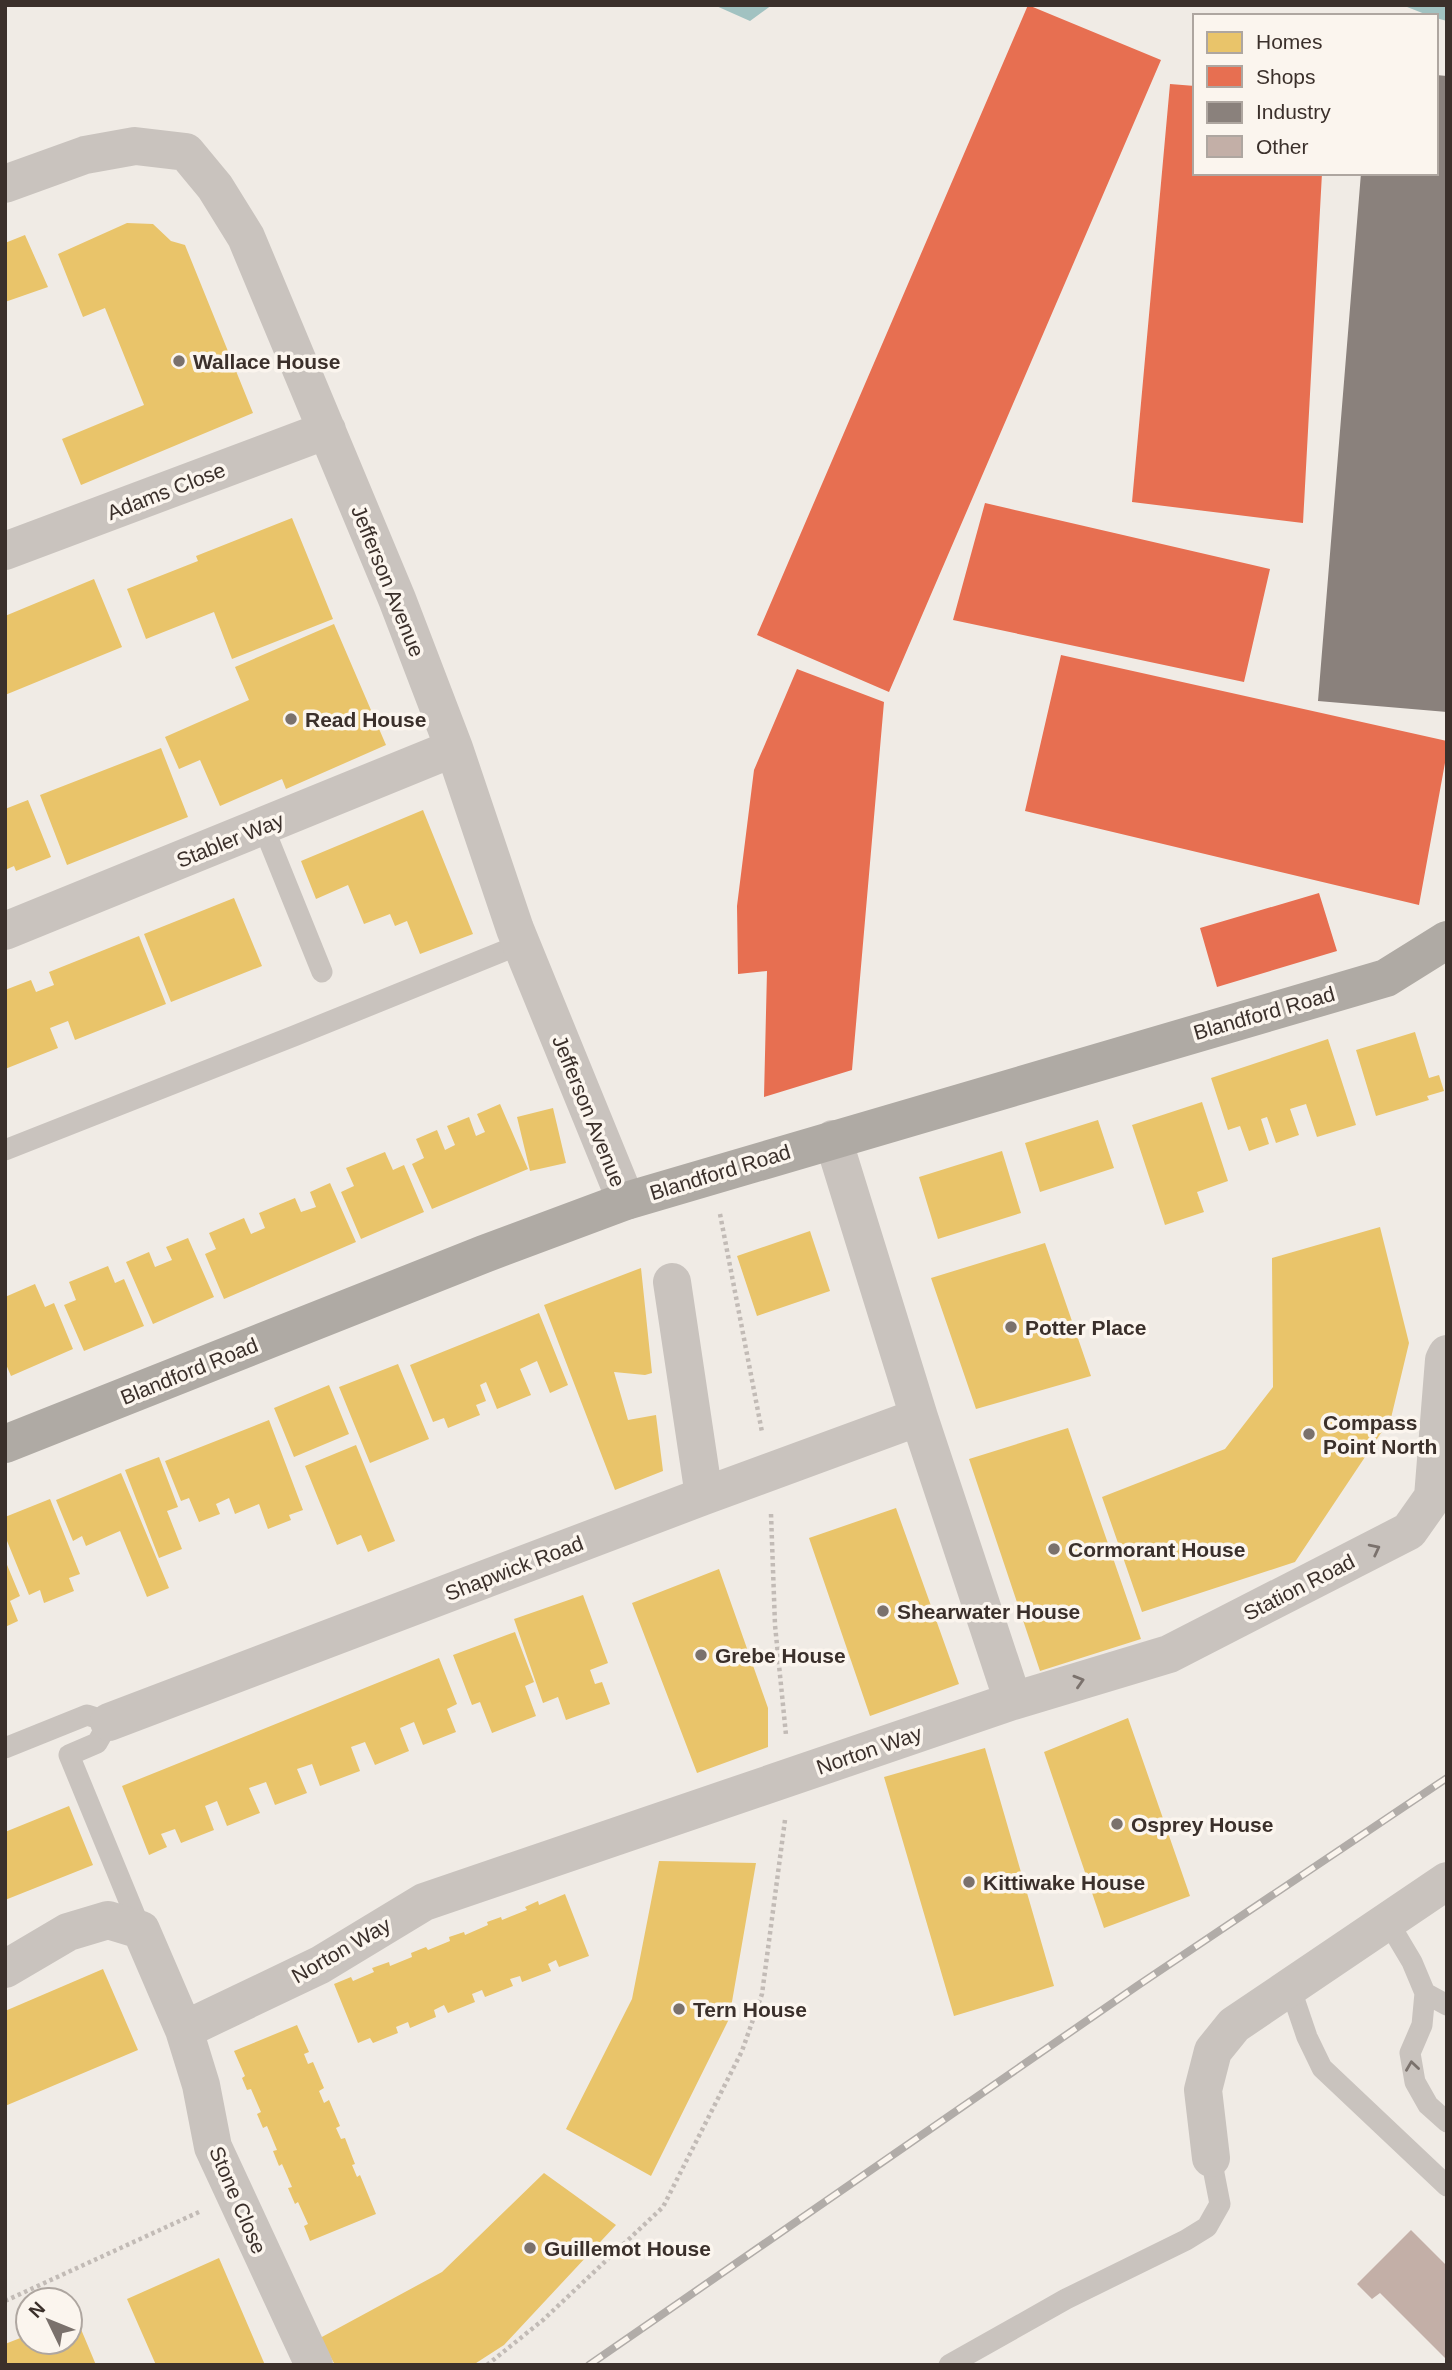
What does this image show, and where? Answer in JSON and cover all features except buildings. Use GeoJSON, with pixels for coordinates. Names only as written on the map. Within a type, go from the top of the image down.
{"type":"FeatureCollection","features":[{"type":"Feature","properties":{"kind":"highway","name":"Blandford Road"},"geometry":{"type":"LineString","coordinates":[[5,1444],[625,1200],[1385,978],[1447,940]]}},
{"type":"Feature","properties":{"kind":"street","name":"Jefferson Avenue"},"geometry":{"type":"LineString","coordinates":[[5,184],[85,155],[135,146],[186,152],[215,187],[246,237],[397,599],[454,748],[521,943],[625,1200]]}},
{"type":"Feature","properties":{"kind":"street","name":"Adams Close"},"geometry":{"type":"LineString","coordinates":[[5,551],[327,430]]}},
{"type":"Feature","properties":{"kind":"street","name":"Stabler Way"},"geometry":{"type":"LineString","coordinates":[[5,931],[454,748]]}},
{"type":"Feature","properties":{"kind":"street"},"geometry":{"type":"LineString","coordinates":[[833,1139],[919,1417],[1013,1701]]}},
{"type":"Feature","properties":{"kind":"street"},"geometry":{"type":"LineString","coordinates":[[672,1282],[704,1496]]}},
{"type":"Feature","properties":{"kind":"street","name":"Station Road"},"geometry":{"type":"LineString","coordinates":[[1013,1701],[1169,1654],[1409,1531],[1433,1497],[1447,1354]]}},
{"type":"Feature","properties":{"kind":"street","name":"Shapwick Road"},"geometry":{"type":"LineString","coordinates":[[109,1722],[919,1417]]}},
{"type":"Feature","properties":{"kind":"street","name":"Norton Way"},"geometry":{"type":"LineString","coordinates":[[184,2030],[320,1965],[424,1902],[1013,1701]]}},
{"type":"Feature","properties":{"kind":"street"},"geometry":{"type":"LineString","coordinates":[[1211,2158],[1203,2090],[1213,2051],[1234,2025],[1447,1881]]}},
{"type":"Feature","properties":{"kind":"street"},"geometry":{"type":"LineString","coordinates":[[5,1969],[68,1932],[108,1920],[141,1930]]}},
{"type":"Feature","properties":{"kind":"street","name":"Stone Close"},"geometry":{"type":"LineString","coordinates":[[141,1930],[184,2030],[201,2085],[213,2147],[276,2288],[314,2365]]}},
{"type":"Feature","properties":{"kind":"lane"},"geometry":{"type":"LineString","coordinates":[[263,826],[322,972]]}},
{"type":"Feature","properties":{"kind":"lane"},"geometry":{"type":"LineString","coordinates":[[5,1150],[521,943]]}},
{"type":"Feature","properties":{"kind":"lane"},"geometry":{"type":"LineString","coordinates":[[5,1748],[87,1715],[109,1722],[97,1742],[69,1755],[141,1930]]}},
{"type":"Feature","properties":{"kind":"lane"},"geometry":{"type":"LineString","coordinates":[[1387,1920],[1412,1962],[1425,1993],[1422,2025],[1410,2053],[1415,2082],[1428,2105],[1447,2122]]}},
{"type":"Feature","properties":{"kind":"lane"},"geometry":{"type":"LineString","coordinates":[[1290,1986],[1307,2037],[1322,2068],[1447,2186]]}},
{"type":"Feature","properties":{"kind":"lane"},"geometry":{"type":"LineString","coordinates":[[1425,1993],[1447,2005]]}},
{"type":"Feature","properties":{"kind":"lane"},"geometry":{"type":"LineString","coordinates":[[949,2365],[1066,2299],[1207,2227],[1220,2204],[1211,2158]]}},
{"type":"Feature","properties":{"kind":"path"},"geometry":{"type":"LineString","coordinates":[[487,2365],[543,2320],[663,2207],[742,2051],[762,1994],[790,1776]]}},
{"type":"Feature","properties":{"kind":"path"},"geometry":{"type":"LineString","coordinates":[[5,2301],[235,2196]]}},
{"type":"Feature","properties":{"kind":"water"},"geometry":{"type":"Polygon","coordinates":[[[714,5],[772,5],[750,21],[714,5]]]}},
{"type":"Feature","properties":{"kind":"water"},"geometry":{"type":"Polygon","coordinates":[[[1402,5],[1447,5],[1447,21],[1438,19],[1438,14],[1425,14],[1402,5]]]}},
{"type":"Feature","properties":{"kind":"railway"},"geometry":{"type":"LineString","coordinates":[[589,2365],[1137,1986],[1447,1778]]}},
{"type":"Feature","properties":{"kind":"place","name":"Wallace House"},"geometry":{"type":"Point","coordinates":[179,361]}},
{"type":"Feature","properties":{"kind":"place","name":"Read House"},"geometry":{"type":"Point","coordinates":[291,719]}},
{"type":"Feature","properties":{"kind":"place","name":"Potter Place"},"geometry":{"type":"Point","coordinates":[1011,1327]}},
{"type":"Feature","properties":{"kind":"place","name":"Compass Point North"},"geometry":{"type":"Point","coordinates":[1309,1434]}},
{"type":"Feature","properties":{"kind":"place","name":"Cormorant House"},"geometry":{"type":"Point","coordinates":[1054,1549]}},
{"type":"Feature","properties":{"kind":"place","name":"Shearwater House"},"geometry":{"type":"Point","coordinates":[883,1611]}},
{"type":"Feature","properties":{"kind":"place","name":"Grebe House"},"geometry":{"type":"Point","coordinates":[701,1655]}},
{"type":"Feature","properties":{"kind":"place","name":"Osprey House"},"geometry":{"type":"Point","coordinates":[1117,1824]}},
{"type":"Feature","properties":{"kind":"place","name":"Kittiwake House"},"geometry":{"type":"Point","coordinates":[969,1882]}},
{"type":"Feature","properties":{"kind":"place","name":"Tern House"},"geometry":{"type":"Point","coordinates":[679,2009]}},
{"type":"Feature","properties":{"kind":"place","name":"Guillemot House"},"geometry":{"type":"Point","coordinates":[530,2248]}}]}
